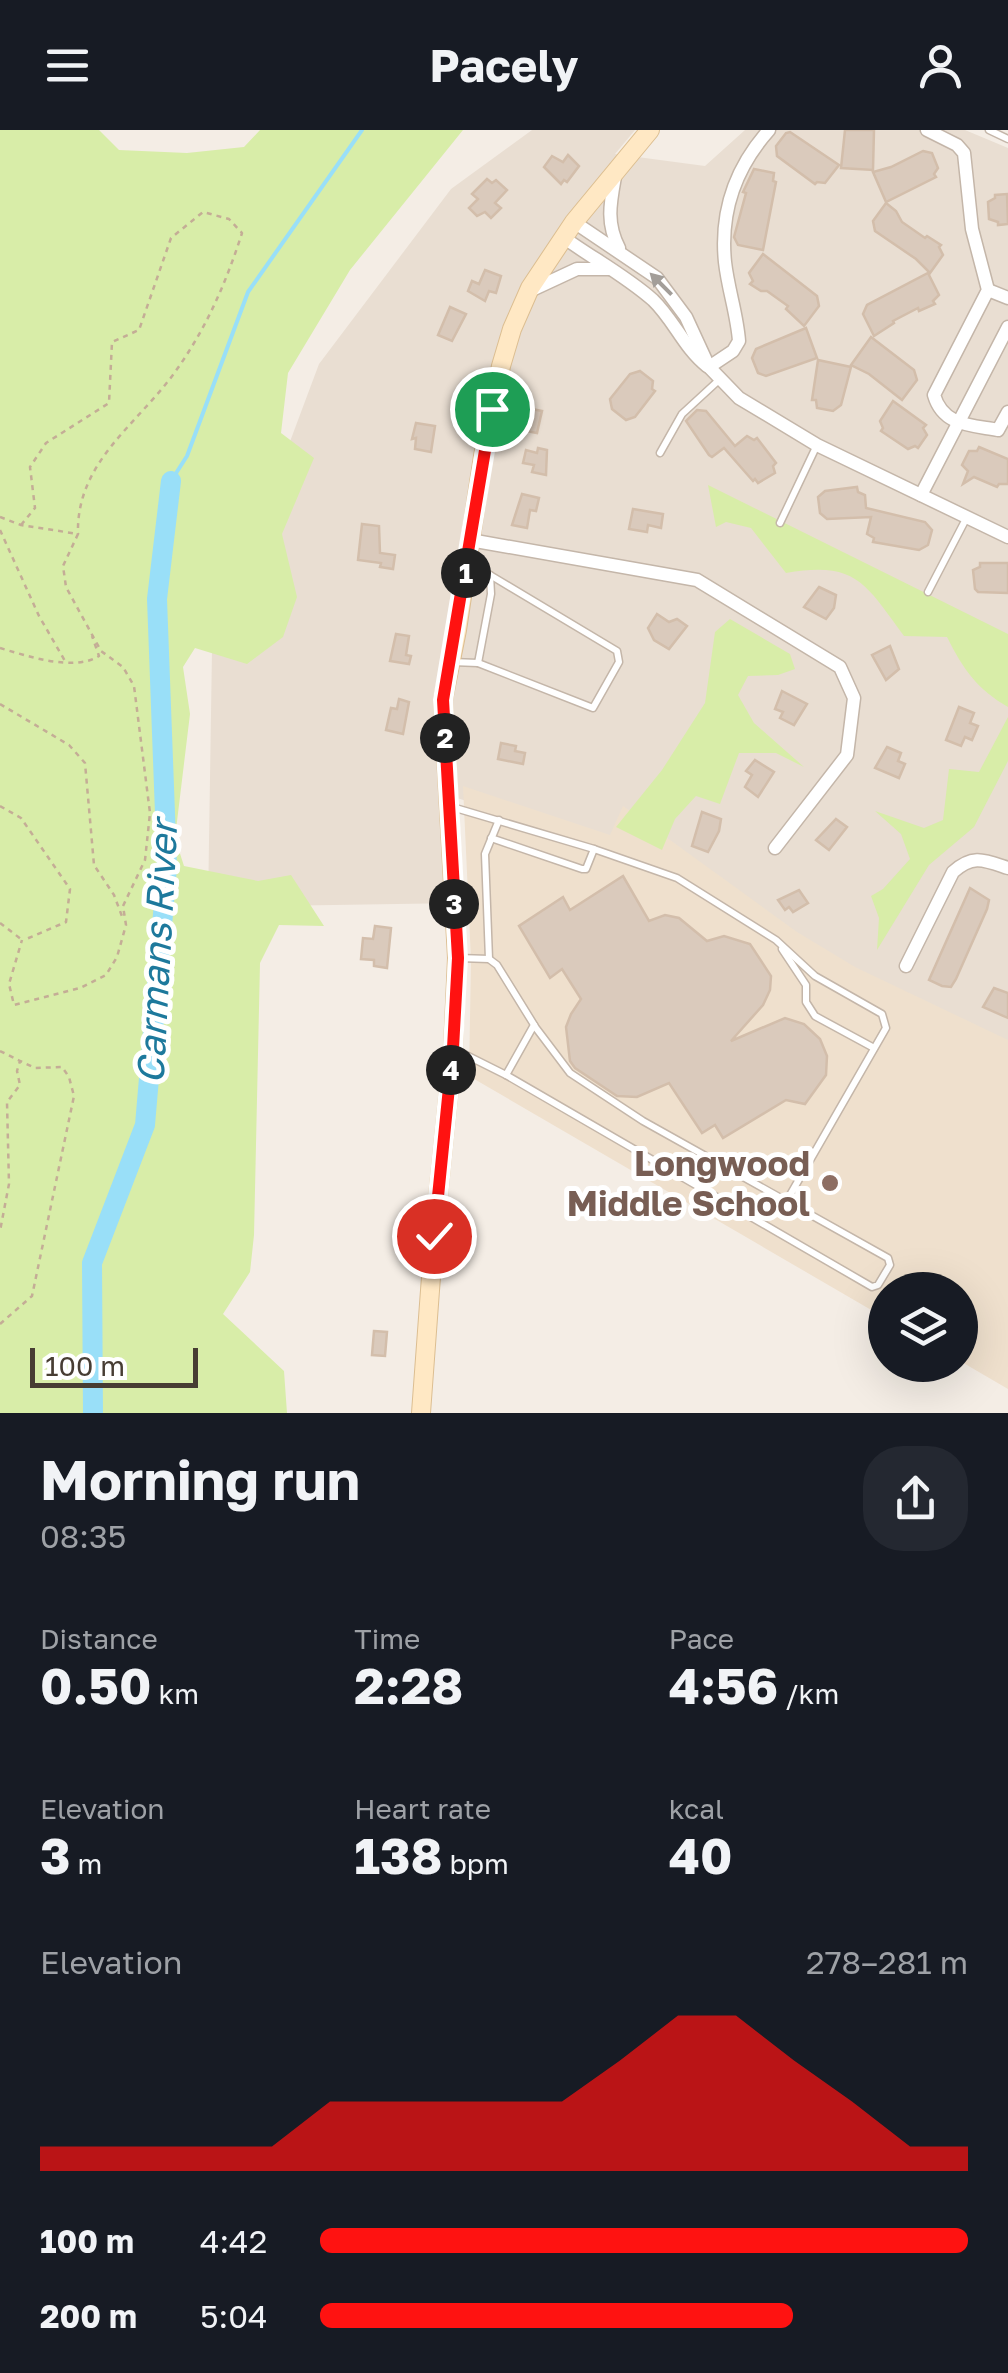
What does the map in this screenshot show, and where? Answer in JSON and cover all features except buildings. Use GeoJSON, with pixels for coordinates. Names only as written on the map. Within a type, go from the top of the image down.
{"type":"FeatureCollection","features":[{"type":"Feature","properties":{"kind":"main road"},"geometry":{"type":"LineString","coordinates":[[421,1413],[458,958],[443,700],[501,366],[528,294],[568,229],[650,130]]}},
{"type":"Feature","properties":{"kind":"street"},"geometry":{"type":"LineString","coordinates":[[709,368],[739,341],[724,233],[730,196],[741,165],[769,130]]}},
{"type":"Feature","properties":{"kind":"street"},"geometry":{"type":"LineString","coordinates":[[927,130],[958,145],[964,153],[972,229],[988,290],[934,395],[941,411],[960,424],[998,430],[1008,412]]}},
{"type":"Feature","properties":{"kind":"street"},"geometry":{"type":"LineString","coordinates":[[616,168],[608,209],[610,231],[620,250]]}},
{"type":"Feature","properties":{"kind":"street"},"geometry":{"type":"LineString","coordinates":[[568,229],[620,250],[658,278],[676,300],[709,368]]}},
{"type":"Feature","properties":{"kind":"street"},"geometry":{"type":"LineString","coordinates":[[568,229],[610,270],[650,298],[674,322],[694,356],[752,407],[817,444],[1008,536]]}},
{"type":"Feature","properties":{"kind":"street"},"geometry":{"type":"LineString","coordinates":[[528,294],[542,283],[576,269],[610,270]]}},
{"type":"Feature","properties":{"kind":"street"},"geometry":{"type":"LineString","coordinates":[[988,290],[1008,298]]}},
{"type":"Feature","properties":{"kind":"street"},"geometry":{"type":"LineString","coordinates":[[920,494],[1008,326]]}},
{"type":"Feature","properties":{"kind":"street"},"geometry":{"type":"LineString","coordinates":[[470,540],[697,580],[840,666],[854,698],[847,755],[774,848]]}},
{"type":"Feature","properties":{"kind":"street"},"geometry":{"type":"LineString","coordinates":[[906,966],[953,872],[965,862],[979,859],[1008,868]]}},
{"type":"Feature","properties":{"kind":"lane"},"geometry":{"type":"LineString","coordinates":[[989,130],[1008,139]]}},
{"type":"Feature","properties":{"kind":"lane"},"geometry":{"type":"LineString","coordinates":[[660,453],[682,414],[719,380]]}},
{"type":"Feature","properties":{"kind":"lane"},"geometry":{"type":"LineString","coordinates":[[780,523],[817,444]]}},
{"type":"Feature","properties":{"kind":"lane"},"geometry":{"type":"LineString","coordinates":[[928,592],[967,516]]}},
{"type":"Feature","properties":{"kind":"lane"},"geometry":{"type":"LineString","coordinates":[[451,662],[478,664],[593,708],[619,662],[617,651],[490,575],[466,570]]}},
{"type":"Feature","properties":{"kind":"lane"},"geometry":{"type":"LineString","coordinates":[[478,664],[491,594],[490,575]]}},
{"type":"Feature","properties":{"kind":"lane"},"geometry":{"type":"LineString","coordinates":[[450,806],[677,878],[776,940],[815,976],[882,1014],[886,1028],[786,1202]]}},
{"type":"Feature","properties":{"kind":"lane"},"geometry":{"type":"LineString","coordinates":[[489,959],[484,854],[499,820]]}},
{"type":"Feature","properties":{"kind":"lane"},"geometry":{"type":"LineString","coordinates":[[491,838],[582,870],[594,849]]}},
{"type":"Feature","properties":{"kind":"lane"},"geometry":{"type":"LineString","coordinates":[[776,940],[806,985],[806,1002],[815,1016],[874,1048]]}},
{"type":"Feature","properties":{"kind":"lane"},"geometry":{"type":"LineString","coordinates":[[453,1048],[506,1074],[876,1288],[890,1266],[888,1258],[643,1121],[570,1073],[497,965],[489,959],[458,958]]}},
{"type":"Feature","properties":{"kind":"lane"},"geometry":{"type":"LineString","coordinates":[[506,1074],[534,1025]]}},
{"type":"Feature","properties":{"kind":"path"},"geometry":{"type":"LineString","coordinates":[[21,525],[35,508],[30,467],[46,444],[109,403],[112,342],[140,330],[171,238],[203,212],[229,219],[242,232],[228,277],[174,374],[100,459],[78,507],[78,534],[63,566],[66,587],[101,651],[122,667],[134,686],[150,813],[144,860],[123,906],[126,925],[117,956],[106,974],[80,988],[14,1005],[10,984],[22,940]]}},
{"type":"Feature","properties":{"kind":"path"},"geometry":{"type":"LineString","coordinates":[[0,518],[78,534]]}},
{"type":"Feature","properties":{"kind":"path"},"geometry":{"type":"LineString","coordinates":[[0,530],[39,616],[65,661]]}},
{"type":"Feature","properties":{"kind":"path"},"geometry":{"type":"LineString","coordinates":[[0,648],[65,661],[86,661],[99,656],[86,620]]}},
{"type":"Feature","properties":{"kind":"path"},"geometry":{"type":"LineString","coordinates":[[0,704],[69,745],[85,762],[94,866],[114,895],[126,925]]}},
{"type":"Feature","properties":{"kind":"path"},"geometry":{"type":"LineString","coordinates":[[0,806],[21,818],[70,889],[66,922],[22,940]]}},
{"type":"Feature","properties":{"kind":"path"},"geometry":{"type":"LineString","coordinates":[[0,923],[22,940]]}},
{"type":"Feature","properties":{"kind":"path"},"geometry":{"type":"LineString","coordinates":[[0,1050],[35,1068],[62,1067],[69,1076],[74,1096],[32,1296],[0,1324]]}},
{"type":"Feature","properties":{"kind":"path"},"geometry":{"type":"LineString","coordinates":[[0,1231],[9,1184],[7,1102],[20,1086],[20,1061]]}},
{"type":"Feature","properties":{"kind":"shaded area"},"geometry":{"type":"Polygon","coordinates":[[[532,130],[635,130],[615,154],[705,166],[745,130],[965,130],[1008,148],[1008,1052],[818,960],[672,865],[457,798],[461,903],[208,907],[212,650],[319,364],[451,189],[532,130]]]}},
{"type":"Feature","properties":{"kind":"shaded area","name":"Longwood Middle School"},"geometry":{"type":"Polygon","coordinates":[[[463,786],[610,835],[623,806],[797,932],[855,967],[1008,1040],[1008,1389],[978,1372],[978,1272],[868,1272],[868,1308],[469,1076],[471,960],[463,786]]]}},
{"type":"Feature","properties":{"kind":"green space"},"geometry":{"type":"Polygon","coordinates":[[[0,130],[99,130],[119,150],[187,153],[244,147],[260,130],[463,130],[350,270],[288,373],[281,433],[314,458],[282,534],[297,597],[283,637],[247,664],[195,648],[183,667],[190,714],[175,838],[184,866],[258,881],[291,875],[324,926],[279,925],[260,963],[254,1235],[250,1272],[223,1314],[284,1371],[287,1413],[0,1413],[0,130]]]}},
{"type":"Feature","properties":{"kind":"green space"},"geometry":{"type":"Polygon","coordinates":[[[708,485],[1008,634],[1008,707],[972,677],[947,637],[904,636],[857,580],[828,570],[786,573],[751,528],[726,522],[716,527],[708,485]]]}},
{"type":"Feature","properties":{"kind":"green space"},"geometry":{"type":"Polygon","coordinates":[[[730,619],[790,654],[795,669],[778,675],[748,676],[738,695],[754,723],[804,767],[776,753],[739,753],[720,804],[696,796],[675,819],[662,850],[616,827],[662,770],[705,703],[715,632],[730,619]]]}},
{"type":"Feature","properties":{"kind":"green space"},"geometry":{"type":"Polygon","coordinates":[[[1008,717],[1008,761],[974,827],[929,865],[877,950],[879,918],[871,896],[883,889],[910,859],[901,834],[875,811],[924,828],[943,820],[949,769],[979,772],[1008,717]]]}},
{"type":"Feature","properties":{"kind":"waterway"},"geometry":{"type":"LineString","coordinates":[[171,481],[187,456],[248,292],[362,130]]}},
{"type":"Feature","properties":{"kind":"waterway","name":"Carmans River"},"geometry":{"type":"LineString","coordinates":[[93,1413],[92,1263],[145,1125],[167,867],[157,599],[171,481]]}},
{"type":"Feature","properties":{"kind":"place","name":"Longwood Middle School"},"geometry":{"type":"Point","coordinates":[830,1183]}},
{"type":"Feature","properties":{"kind":"route"},"geometry":{"type":"LineString","coordinates":[[434,1236],[458,958],[443,700],[492,409]]}}]}
